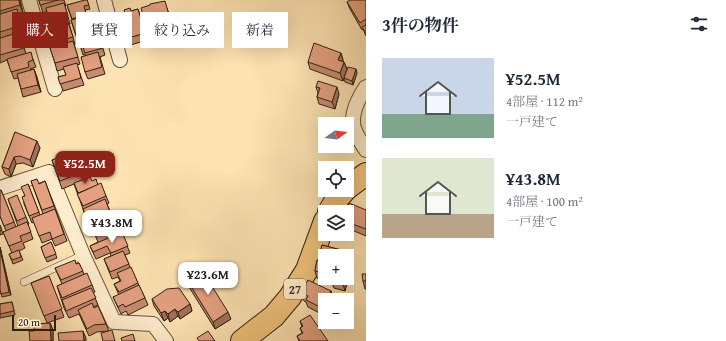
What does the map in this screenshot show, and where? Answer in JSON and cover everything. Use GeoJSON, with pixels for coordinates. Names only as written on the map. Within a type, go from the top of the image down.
{"type":"FeatureCollection","features":[{"type":"Feature","properties":{"kind":"main road"},"geometry":{"type":"LineString","coordinates":[[354,183],[366,174]]}},
{"type":"Feature","properties":{"kind":"main road"},"geometry":{"type":"LineString","coordinates":[[333,205],[339,197]]}},
{"type":"Feature","properties":{"kind":"main road","name":"27"},"geometry":{"type":"LineString","coordinates":[[242,341],[274,316],[290,297],[307,270],[318,240]]}},
{"type":"Feature","properties":{"kind":"street"},"geometry":{"type":"LineString","coordinates":[[29,0],[55,89]]}},
{"type":"Feature","properties":{"kind":"street"},"geometry":{"type":"LineString","coordinates":[[104,0],[120,60]]}},
{"type":"Feature","properties":{"kind":"street"},"geometry":{"type":"LineString","coordinates":[[366,87],[354,112],[353,125],[357,136],[366,150]]}},
{"type":"Feature","properties":{"kind":"street"},"geometry":{"type":"LineString","coordinates":[[0,188],[49,172],[83,255],[114,322],[153,324],[166,341]]}},
{"type":"Feature","properties":{"kind":"lane"},"geometry":{"type":"LineString","coordinates":[[24,282],[83,255]]}},
{"type":"Feature","properties":{"kind":"building"},"geometry":{"type":"Polygon","coordinates":[[[0,0],[19,0],[20,5],[0,11],[0,0]]]}},
{"type":"Feature","properties":{"kind":"building"},"geometry":{"type":"Polygon","coordinates":[[[39,0],[58,0],[40,5],[39,0]]]}},
{"type":"Feature","properties":{"kind":"building"},"geometry":{"type":"Polygon","coordinates":[[[87,0],[89,5],[84,6],[86,12],[76,12],[76,18],[72,19],[67,5],[87,0]]]}},
{"type":"Feature","properties":{"kind":"building"},"geometry":{"type":"Polygon","coordinates":[[[350,0],[366,0],[366,19],[360,23],[347,2],[350,0]]]}},
{"type":"Feature","properties":{"kind":"building"},"geometry":{"type":"Polygon","coordinates":[[[165,1],[168,12],[142,12],[141,8],[150,4],[165,1]]]}},
{"type":"Feature","properties":{"kind":"building"},"geometry":{"type":"Polygon","coordinates":[[[64,3],[67,12],[47,12],[46,8],[64,3]]]}},
{"type":"Feature","properties":{"kind":"building"},"geometry":{"type":"Polygon","coordinates":[[[130,8],[131,11],[138,9],[140,16],[140,35],[132,37],[132,12],[125,12],[124,10],[130,8]]]}},
{"type":"Feature","properties":{"kind":"building"},"geometry":{"type":"Polygon","coordinates":[[[17,9],[18,12],[12,12],[12,28],[0,32],[0,14],[17,9]]]}},
{"type":"Feature","properties":{"kind":"building"},"geometry":{"type":"Polygon","coordinates":[[[76,19],[76,35],[71,20],[76,19]]]}},
{"type":"Feature","properties":{"kind":"building"},"geometry":{"type":"Polygon","coordinates":[[[68,22],[73,37],[68,38],[68,22]]]}},
{"type":"Feature","properties":{"kind":"building"},"geometry":{"type":"Polygon","coordinates":[[[366,25],[366,33],[362,27],[366,25]]]}},
{"type":"Feature","properties":{"kind":"building"},"geometry":{"type":"Polygon","coordinates":[[[12,34],[12,48],[24,48],[0,55],[0,38],[12,34]]]}},
{"type":"Feature","properties":{"kind":"building"},"geometry":{"type":"Polygon","coordinates":[[[73,41],[78,57],[55,63],[50,48],[68,48],[68,43],[73,41]]]}},
{"type":"Feature","properties":{"kind":"building"},"geometry":{"type":"Polygon","coordinates":[[[314,43],[341,53],[338,60],[344,62],[340,73],[308,62],[314,43]]]}},
{"type":"Feature","properties":{"kind":"building"},"geometry":{"type":"Polygon","coordinates":[[[83,48],[103,48],[85,53],[83,48]]]}},
{"type":"Feature","properties":{"kind":"building"},"geometry":{"type":"Polygon","coordinates":[[[31,52],[33,60],[28,62],[29,67],[11,72],[7,59],[31,52]]]}},
{"type":"Feature","properties":{"kind":"building"},"geometry":{"type":"Polygon","coordinates":[[[98,52],[102,67],[85,72],[81,57],[98,52]]]}},
{"type":"Feature","properties":{"kind":"building"},"geometry":{"type":"Polygon","coordinates":[[[77,63],[81,78],[60,84],[58,77],[66,75],[63,67],[77,63]]]}},
{"type":"Feature","properties":{"kind":"building"},"geometry":{"type":"Polygon","coordinates":[[[348,67],[356,69],[352,81],[344,78],[348,67]]]}},
{"type":"Feature","properties":{"kind":"building"},"geometry":{"type":"Polygon","coordinates":[[[34,69],[38,85],[21,89],[17,74],[34,69]]]}},
{"type":"Feature","properties":{"kind":"building"},"geometry":{"type":"Polygon","coordinates":[[[318,81],[337,87],[332,102],[317,97],[320,88],[316,87],[318,81]]]}},
{"type":"Feature","properties":{"kind":"building"},"geometry":{"type":"Polygon","coordinates":[[[15,132],[37,141],[30,160],[20,156],[14,157],[9,169],[2,167],[15,132]]]}},
{"type":"Feature","properties":{"kind":"building"},"geometry":{"type":"Polygon","coordinates":[[[62,156],[64,163],[68,162],[69,166],[72,165],[74,170],[79,168],[80,173],[60,181],[52,160],[62,156]]]}},
{"type":"Feature","properties":{"kind":"building"},"geometry":{"type":"Polygon","coordinates":[[[90,177],[92,181],[96,179],[98,185],[78,193],[74,183],[90,177]]]}},
{"type":"Feature","properties":{"kind":"building"},"geometry":{"type":"Polygon","coordinates":[[[37,179],[39,184],[45,181],[54,206],[42,210],[31,181],[37,179]]]}},
{"type":"Feature","properties":{"kind":"building"},"geometry":{"type":"Polygon","coordinates":[[[101,183],[106,196],[83,206],[77,194],[101,183]]]}},
{"type":"Feature","properties":{"kind":"building"},"geometry":{"type":"Polygon","coordinates":[[[28,184],[39,212],[29,216],[22,197],[25,196],[21,187],[28,184]]]}},
{"type":"Feature","properties":{"kind":"building"},"geometry":{"type":"Polygon","coordinates":[[[0,190],[14,222],[4,226],[0,216],[0,190]]]}},
{"type":"Feature","properties":{"kind":"building"},"geometry":{"type":"Polygon","coordinates":[[[17,195],[26,217],[17,221],[8,199],[17,195]]]}},
{"type":"Feature","properties":{"kind":"building"},"geometry":{"type":"Polygon","coordinates":[[[105,199],[110,212],[88,221],[83,209],[105,199]]]}},
{"type":"Feature","properties":{"kind":"building"},"geometry":{"type":"Polygon","coordinates":[[[354,205],[366,210],[366,229],[354,225],[354,205]]]}},
{"type":"Feature","properties":{"kind":"building"},"geometry":{"type":"Polygon","coordinates":[[[55,209],[64,234],[52,239],[50,232],[39,236],[32,218],[55,209]]]}},
{"type":"Feature","properties":{"kind":"building"},"geometry":{"type":"Polygon","coordinates":[[[115,214],[122,228],[114,232],[112,229],[96,236],[91,225],[115,214]]]}},
{"type":"Feature","properties":{"kind":"building"},"geometry":{"type":"Polygon","coordinates":[[[27,222],[31,232],[20,236],[22,241],[9,246],[3,232],[27,222]]]}},
{"type":"Feature","properties":{"kind":"building"},"geometry":{"type":"Polygon","coordinates":[[[122,232],[128,246],[111,253],[107,246],[93,252],[90,246],[122,232]]]}},
{"type":"Feature","properties":{"kind":"building"},"geometry":{"type":"Polygon","coordinates":[[[51,242],[56,254],[45,258],[41,247],[51,242]]]}},
{"type":"Feature","properties":{"kind":"building"},"geometry":{"type":"Polygon","coordinates":[[[322,245],[337,249],[321,249],[322,245]]]}},
{"type":"Feature","properties":{"kind":"building"},"geometry":{"type":"Polygon","coordinates":[[[0,249],[9,292],[1,294],[0,289],[0,249]]]}},
{"type":"Feature","properties":{"kind":"building"},"geometry":{"type":"Polygon","coordinates":[[[19,250],[21,257],[12,260],[9,254],[19,250]]]}},
{"type":"Feature","properties":{"kind":"building"},"geometry":{"type":"Polygon","coordinates":[[[123,251],[129,264],[110,272],[104,259],[123,251]]]}},
{"type":"Feature","properties":{"kind":"building"},"geometry":{"type":"Polygon","coordinates":[[[75,260],[76,264],[79,263],[83,271],[61,280],[55,268],[75,260]]]}},
{"type":"Feature","properties":{"kind":"building"},"geometry":{"type":"Polygon","coordinates":[[[317,260],[318,272],[315,271],[317,260]]]}},
{"type":"Feature","properties":{"kind":"building"},"geometry":{"type":"Polygon","coordinates":[[[131,267],[138,283],[119,292],[114,284],[121,281],[117,273],[131,267]]]}},
{"type":"Feature","properties":{"kind":"building"},"geometry":{"type":"Polygon","coordinates":[[[202,270],[228,312],[213,322],[187,280],[202,270]]]}},
{"type":"Feature","properties":{"kind":"building"},"geometry":{"type":"Polygon","coordinates":[[[87,273],[92,285],[62,298],[57,286],[87,273]]]}},
{"type":"Feature","properties":{"kind":"building"},"geometry":{"type":"Polygon","coordinates":[[[362,274],[366,274],[366,281],[363,281],[362,274]]]}},
{"type":"Feature","properties":{"kind":"building"},"geometry":{"type":"Polygon","coordinates":[[[49,276],[62,309],[44,316],[31,283],[49,276]]]}},
{"type":"Feature","properties":{"kind":"building"},"geometry":{"type":"Polygon","coordinates":[[[308,280],[331,291],[330,293],[318,293],[318,306],[306,300],[308,296],[301,293],[308,280]]]}},
{"type":"Feature","properties":{"kind":"building"},"geometry":{"type":"Polygon","coordinates":[[[139,285],[145,298],[125,307],[123,304],[118,307],[113,297],[139,285]]]}},
{"type":"Feature","properties":{"kind":"building"},"geometry":{"type":"Polygon","coordinates":[[[91,288],[96,298],[66,311],[62,300],[91,288]]]}},
{"type":"Feature","properties":{"kind":"building"},"geometry":{"type":"Polygon","coordinates":[[[179,288],[190,304],[178,312],[175,309],[168,314],[165,311],[161,313],[152,299],[167,289],[179,288]]]}},
{"type":"Feature","properties":{"kind":"building"},"geometry":{"type":"Polygon","coordinates":[[[12,302],[14,311],[0,314],[0,304],[12,302]]]}},
{"type":"Feature","properties":{"kind":"building"},"geometry":{"type":"Polygon","coordinates":[[[92,303],[94,308],[98,306],[106,324],[94,325],[87,329],[78,310],[92,303]]]}},
{"type":"Feature","properties":{"kind":"building"},"geometry":{"type":"Polygon","coordinates":[[[310,315],[318,327],[318,329],[320,329],[328,341],[300,341],[297,336],[303,333],[300,328],[303,326],[300,321],[310,315]]]}},
{"type":"Feature","properties":{"kind":"building"},"geometry":{"type":"Polygon","coordinates":[[[50,323],[51,341],[30,341],[29,331],[34,331],[34,324],[50,323]]]}},
{"type":"Feature","properties":{"kind":"building"},"geometry":{"type":"Polygon","coordinates":[[[112,330],[115,341],[103,341],[101,333],[112,330]]]}},
{"type":"Feature","properties":{"kind":"building"},"geometry":{"type":"Polygon","coordinates":[[[83,331],[84,341],[59,341],[58,333],[83,331]]]}},
{"type":"Feature","properties":{"kind":"building"},"geometry":{"type":"Polygon","coordinates":[[[208,331],[215,341],[199,341],[197,338],[208,331]]]}},
{"type":"Feature","properties":{"kind":"building"},"geometry":{"type":"Polygon","coordinates":[[[133,334],[135,341],[122,341],[121,338],[133,334]]]}}]}
